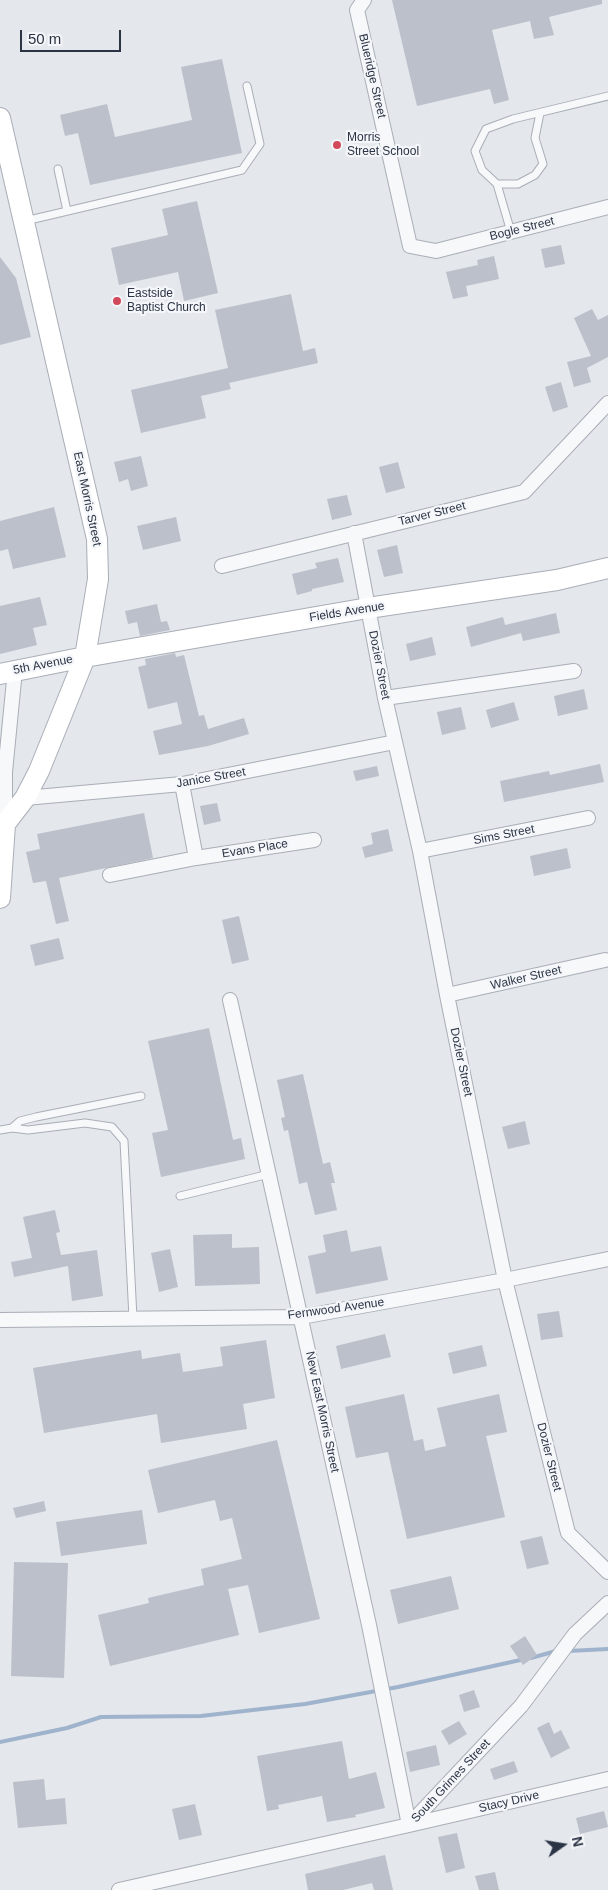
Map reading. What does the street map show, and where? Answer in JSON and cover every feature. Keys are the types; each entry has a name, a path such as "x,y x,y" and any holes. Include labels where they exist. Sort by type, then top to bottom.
{"main road":[{"name":"East Morris Street","path":"0,118 97,539 98,580 85,656 39,771 25,798 5,824"},
{"name":"Fields Avenue","path":"85,656 368,608 557,580 608,568"},
{"name":"5th Avenue","path":"7,672 85,656"},
{"path":"0,898 5,824"}],"street":[{"name":"Blueridge Street","path":"364,0 356,10 410,246 436,251"},
{"name":"Bogle Street","path":"436,251 608,207"},
{"name":"Tarver Street","path":"222,566 524,492 608,403"},
{"name":"Dozier Street","path":"354,533 385,698 420,851 447,996 505,1280 568,1533 608,1572"},
{"path":"385,698 574,671"},
{"path":"5,824 2,772 7,672"},
{"name":"Janice Street","path":"25,798 182,784 395,742"},
{"path":"182,784 196,858"},
{"name":"Sims Street","path":"420,851 588,818"},
{"name":"Evans Place","path":"110,875 196,858 314,840"},
{"name":"Walker Street","path":"447,996 605,960"},
{"name":"New East Morris Street","path":"230,1000 369,1625 409,1825"},
{"name":"Fernwood Avenue","path":"0,1320 301,1317 505,1280 608,1259"},
{"name":"South Grimes Street","path":"119,1890 409,1825 521,1706 575,1634 608,1604"},
{"name":"Stacy Drive","path":"409,1825 608,1779"}],"lane":[{"path":"24,222 242,170 260,144 248,86"},
{"path":"511,232 497,184 482,170 475,151 486,129 513,119 608,96"},
{"path":"497,184 518,184 534,175 543,164 535,138 540,113"},
{"path":"58,169 67,211"},
{"path":"12,1128 20,1121 36,1117 141,1096"},
{"path":"0,1130 12,1128 28,1130 85,1123 112,1127 124,1141 134,1318"},
{"path":"180,1196 269,1174"}],"building":[{"path":"392,0 602,0 602,4 549,17 554,35 534,39 530,21 492,30 509,100 494,104 490,89 417,106"},
{"path":"222,59 242,153 90,185 78,133 65,136 60,115 107,104 115,137 192,120 181,67"},
{"path":"197,201 218,293 184,301 178,272 119,285 111,248 168,235 162,209"},
{"path":"561,245 565,264 545,268 541,249"},
{"path":"494,256 499,279 466,286 468,296 453,299 446,272 478,265 477,260"},
{"path":"0,257 16,278 31,337 0,345"},
{"path":"291,294 303,351 315,348 318,363 229,383 231,389 201,396 206,418 141,433 131,390 228,368 215,310"},
{"path":"592,309 598,320 608,315 608,357 587,368 591,382 574,387 567,362 591,356 574,318"},
{"path":"561,382 568,407 553,412 545,387"},
{"path":"141,456 148,486 131,491 128,479 119,482 114,462"},
{"path":"398,462 405,488 386,493 379,467"},
{"path":"347,495 352,515 332,520 327,499"},
{"path":"54,507 66,557 13,569 8,549 0,551 0,521"},
{"path":"176,517 181,541 143,550 137,526"},
{"path":"397,545 403,573 384,577 377,550"},
{"path":"338,558 344,582 312,589 312,591 297,595 292,574 317,568 315,563"},
{"path":"40,597 47,625 33,628 37,645 0,654 0,606"},
{"path":"157,604 161,622 167,621 170,630 140,636 137,622 128,624 125,611"},
{"path":"556,613 560,633 523,641 521,633 471,647 466,627 503,617 505,625"},
{"path":"432,637 436,655 410,661 406,644"},
{"path":"175,653 176,657 184,655 199,716 204,715 208,729 244,718 249,734 208,746 159,755 153,731 182,724 177,702 148,709 138,667 146,665 145,659"},
{"path":"584,689 588,709 558,716 554,696"},
{"path":"514,702 519,720 491,728 486,710"},
{"path":"461,707 466,729 442,735 437,712"},
{"path":"600,764 604,782 504,802 500,781 549,771 550,775"},
{"path":"377,766 379,776 356,781 353,771"},
{"path":"217,803 221,821 204,825 200,806"},
{"path":"144,813 153,858 59,878 69,921 56,924 46,881 33,883 26,852 40,849 37,834"},
{"path":"388,829 393,851 365,858 362,847 373,844 371,833"},
{"path":"567,848 571,868 534,876 530,856"},
{"path":"239,916 249,960 232,964 222,920"},
{"path":"59,938 64,959 35,966 30,945"},
{"path":"209,1028 233,1140 241,1138 245,1159 161,1177 152,1133 168,1130 148,1041"},
{"path":"303,1074 323,1164 330,1162 335,1183 331,1183 337,1210 315,1215 307,1182 299,1184 288,1130 284,1131 281,1118 285,1117 277,1080"},
{"path":"525,1121 530,1144 508,1149 502,1127"},
{"path":"55,1210 60,1232 56,1233 61,1255 97,1250 103,1296 72,1301 68,1266 14,1277 11,1262 32,1258 23,1217"},
{"path":"347,1230 351,1252 381,1246 388,1280 316,1294 308,1256 326,1252 323,1235"},
{"path":"232,1234 232,1248 259,1247 260,1284 195,1286 193,1235"},
{"path":"170,1249 178,1287 159,1292 151,1253"},
{"path":"559,1311 563,1337 541,1340 537,1314"},
{"path":"385,1334 391,1357 341,1369 336,1346"},
{"path":"266,1340 275,1398 243,1404 247,1429 161,1443 157,1414 44,1433 33,1368 141,1350 142,1359 180,1353 183,1372 223,1366 220,1347"},
{"path":"482,1345 487,1366 453,1374 448,1353"},
{"path":"404,1394 414,1441 423,1439 425,1451 446,1446 437,1408 499,1394 507,1432 486,1436 505,1517 407,1539 388,1452 356,1458 345,1407"},
{"path":"277,1440 320,1619 259,1633 248,1585 228,1589 239,1635 110,1666 98,1615 149,1603 148,1598 204,1585 201,1569 242,1559 232,1518 220,1521 215,1500 158,1513 148,1470"},
{"path":"44,1501 46,1511 16,1518 13,1508"},
{"path":"142,1510 147,1544 61,1556 56,1522"},
{"path":"542,1536 549,1564 527,1569 520,1541"},
{"path":"14,1562 68,1563 64,1678 11,1676"},
{"path":"451,1576 459,1609 398,1624 390,1590"},
{"path":"525,1636 537,1655 523,1665 510,1646"},
{"path":"474,1690 480,1707 464,1712 459,1695"},
{"path":"459,1721 467,1734 449,1745 441,1731"},
{"path":"549,1722 554,1734 561,1730 570,1748 551,1758 537,1728"},
{"path":"342,1741 349,1779 376,1772 385,1808 355,1815 356,1817 327,1822 322,1796 278,1805 279,1809 267,1811 257,1756"},
{"path":"436,1745 440,1765 410,1772 406,1752"},
{"path":"514,1761 518,1772 494,1780 490,1769"},
{"path":"44,1779 46,1800 65,1798 67,1824 18,1828 13,1782"},
{"path":"195,1804 202,1835 179,1840 172,1809"},
{"path":"604,1811 608,1827 580,1834 576,1818"},
{"path":"457,1833 465,1868 446,1873 438,1837"},
{"path":"385,1855 393,1890 374,1890 372,1883 343,1890 308,1890 305,1874"},
{"path":"495,1872 499,1890 479,1890 475,1876"}],"waterway":[{"path":"568,1651 608,1649"},
{"path":"531,1658 556,1651"},
{"path":"0,1742 67,1728 101,1717 201,1716 305,1704 398,1687 525,1659"}],"place":[{"name":"Morris Street School","path":"337,145"},
{"name":"Eastside Baptist Church","path":"117,301"}]}
